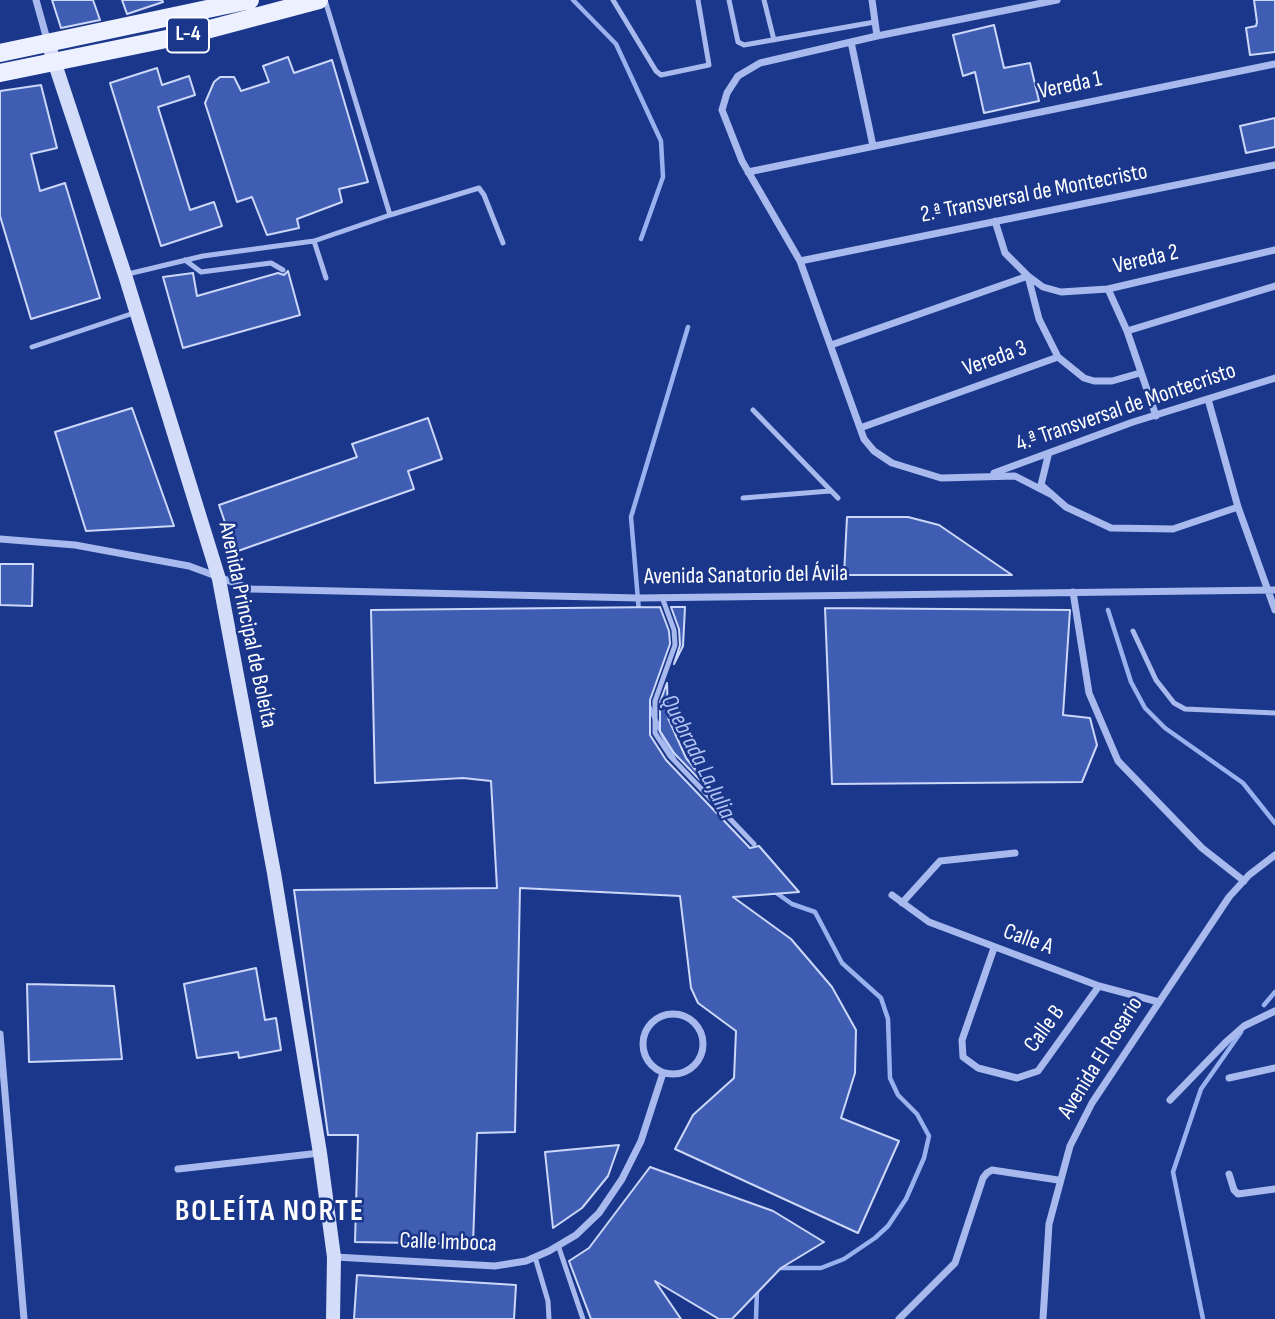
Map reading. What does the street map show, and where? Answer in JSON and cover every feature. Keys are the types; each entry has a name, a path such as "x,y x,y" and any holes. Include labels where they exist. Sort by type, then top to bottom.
{"main road":[{"name":"L-4","path":"0,53 250,0"},
{"name":"L-4","path":"0,73 55,64 191,34 319,0"}],"street":[{"name":"Avenida Principal de Boleíta","path":"36,0 48,44 137,312 219,579 274,873 320,1153 334,1256"},
{"path":"872,0 877,36"},
{"path":"1050,494 1015,476 989,474 941,478 892,463 874,451 860,428 800,261 748,172 723,118 723,101 738,76 760,63 877,36 1058,0"},
{"path":"851,42 873,146"},
{"name":"Vereda 1","path":"748,172 1275,64"},
{"name":"2.ª Transversal de Montecristo","path":"800,261 1275,165"},
{"name":"Vereda 2","path":"996,221 1006,253 1043,287 1060,292 1108,289 1275,250"},
{"path":"831,345 1028,276"},
{"name":"Vereda 2","path":"1028,276 1039,319 1058,357"},
{"path":"1127,331 1275,286"},
{"path":"1108,289 1127,331 1156,416"},
{"name":"Vereda 3","path":"860,428 1058,357 1084,378 1094,381 1112,381 1140,373"},
{"name":"4.ª Transversal de Montecristo","path":"989,474 1275,378"},
{"path":"1208,399 1238,507 1273,590 1275,610"},
{"path":"1048,456 1041,485 1066,506 1111,528 1173,528 1238,507"},
{"name":"Avenida Sanatorio del Ávila","path":"0,540 75,545 189,566 251,589 662,597 1273,590"},
{"path":"1073,592 1089,693 1118,761 1202,848 1244,881"},
{"path":"902,903 940,861 1015,853"},
{"name":"Avenida El Rosario","path":"1043,1319 1049,1224 1058,1180 1070,1146 1092,1103 1223,905 1244,881 1275,855"},
{"name":"Calle A","path":"892,895 929,922 1099,986 1159,1002"},
{"name":"Calle B","path":"994,948 962,1040 964,1057 978,1068 1017,1078 1038,1071 1099,986"},
{"path":"1170,1100 1244,1026 1275,1011"},
{"path":"669,1014 686,1017 695,1023 703,1037 701,1058 684,1073 663,1073 646,1057 644,1036 656,1019 669,1014"},
{"path":"0,1034 24,1319"},
{"path":"1229,1078 1275,1068"},
{"name":"Calle Imboca","path":"334,1256 495,1266 535,1256 576,1235 599,1213 622,1178 641,1141 663,1073"},
{"path":"178,1169 320,1153"},
{"path":"900,1319 955,1263 987,1172 992,1170 1058,1180"},
{"path":"1229,1174 1238,1194 1275,1189"},
{"path":"333,1319 334,1256"}],"lane":[{"path":"326,0 390,215"},
{"path":"613,0 661,75 709,65 698,0"},
{"path":"729,0 738,42 744,45 875,22"},
{"path":"764,0 774,40"},
{"path":"125,275 185,260 314,241 479,188 502,243"},
{"path":"314,241 326,278"},
{"path":"185,260 204,273 271,262 283,270"},
{"path":"33,347 137,312"},
{"path":"753,410 838,498"},
{"path":"743,498 831,491"},
{"path":"662,597 674,630 675,645 655,701 653,720 660,744 754,844"},
{"path":"1133,631 1143,657 1164,693 1185,709 1275,713"},
{"path":"558,1245 583,1319"},
{"path":"535,1256 548,1301 549,1319"}],"building":[{"path":"52,0 93,0 100,20 61,28"},
{"path":"122,0 162,0 163,2 127,14"},
{"path":"1254,0 1275,0 1275,52 1250,55 1246,28 1256,26"},
{"path":"994,25 1004,68 1030,63 1039,101 984,113 975,72 963,76 953,35"},
{"path":"288,57 294,73 332,60 368,182 339,189 342,202 297,219 299,228 267,235 252,197 237,202 205,103 214,82 220,77 234,77 241,91 269,82 263,66"},
{"path":"157,68 162,85 189,76 195,95 158,107 190,210 214,202 222,226 161,246 110,83"},
{"path":"41,85 57,148 31,154 40,191 65,183 100,298 31,319 0,216 0,91"},
{"path":"1275,118 1275,147 1246,153 1240,126"},
{"path":"288,271 300,315 183,348 163,277 193,273 197,296 278,273 284,275"},
{"path":"132,408 174,526 86,531 55,432"},
{"path":"428,418 442,459 408,471 414,489 235,552 219,505 357,457 352,444"},
{"path":"847,517 908,517 939,525 1012,575 844,575"},
{"path":"0,564 33,564 32,606 0,605"},
{"path":"660,607 669,631 670,644 650,700 650,735 666,760 750,848 759,846 799,892 733,897 791,939 832,987 856,1030 855,1073 841,1118 899,1141 858,1233 675,1149 693,1115 734,1078 736,1031 698,1003 691,988 680,896 520,888 515,1132 477,1133 473,1244 355,1242 358,1135 328,1135 294,890 497,888 491,781 463,778 375,783 371,610"},
{"path":"671,607 685,607 683,646 674,664 680,645 679,629"},
{"path":"825,608 1070,610 1063,715 1090,718 1097,745 1082,782 832,784"},
{"path":"667,683 668,718 686,758 723,804 674,753 660,731 660,702"},
{"path":"256,968 265,1020 276,1018 281,1050 239,1058 238,1052 197,1058 184,984"},
{"path":"27,984 114,986 122,1059 29,1062"},
{"path":"619,1145 608,1176 582,1208 553,1228 545,1152"},
{"path":"650,1167 773,1211 824,1242 781,1268 732,1319 719,1319 655,1281 681,1319 591,1319 569,1261 589,1248"},
{"path":"357,1275 516,1285 514,1319 354,1319"}],"waterway":[{"path":"573,0 616,44 661,141 663,177 641,239"},
{"name":"Quebrada La Julia","path":"639,612 631,517 688,327"},
{"path":"1108,610 1131,682 1145,708 1165,728 1243,783 1275,823"},
{"name":"Quebrada La Julia","path":"648,704 674,759"},
{"name":"Quebrada La Julia","path":"775,892 792,904 815,912 842,963 881,998 888,1019 890,1078 898,1095 917,1114 929,1136 924,1158 906,1199 888,1226 875,1238 844,1259 821,1268 779,1268"},
{"path":"1264,1005 1275,992"},
{"path":"1203,1319 1173,1172 1201,1089 1241,1032"},
{"name":"Quebrada La Julia","path":"756,1319 757,1290"}],"district":[{"name":"BOLEÍTA NORTE","path":"270,1212"}]}
